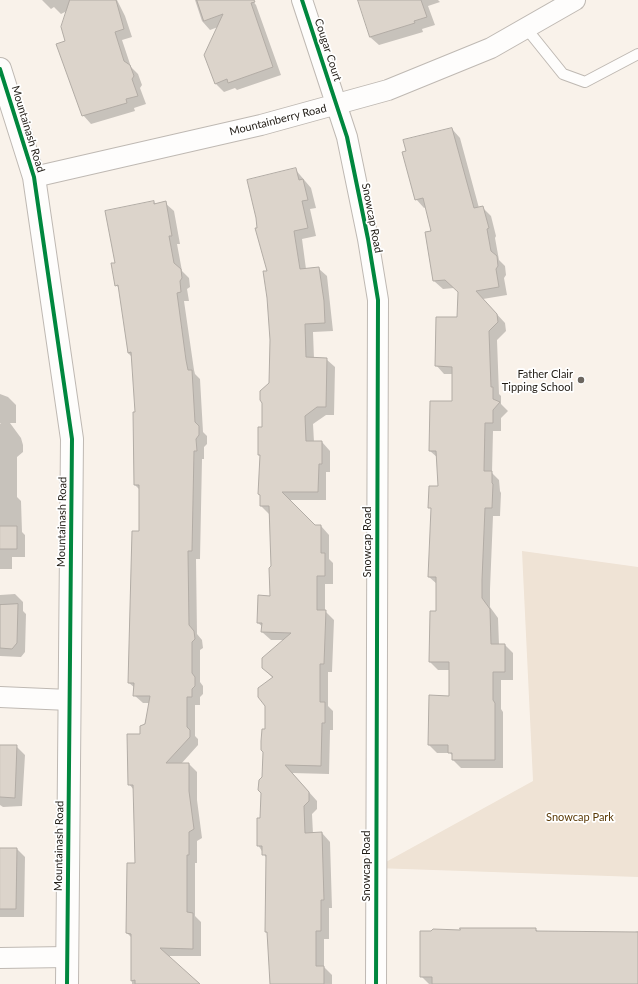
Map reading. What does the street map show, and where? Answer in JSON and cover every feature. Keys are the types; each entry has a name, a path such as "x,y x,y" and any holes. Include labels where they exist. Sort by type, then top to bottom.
{"street":[{"name":"Cougar Court","path":"302,0 336,105"},
{"name":"Mountainberry Road","path":"34,177 261,125 388,90 491,48 575,0"},
{"name":"Mountainash Road","path":"0,69 34,177 72,439 66,984"},
{"name":"Snowcap Road","path":"336,105 347,137 368,239 378,300 376,984"},
{"path":"0,697 69,700"},
{"path":"0,958 66,957"}],"lane":[{"path":"526,28 563,74 585,82 638,54"}],"green space":[{"name":"Snowcap Park","path":"522,551 638,567 638,877 375,868 533,781"}],"building":[{"path":"70,0 116,0 124,29 115,32 124,61 130,65 134,76 132,79 138,96 126,99 127,103 82,116 56,44 65,41 61,27"},
{"path":"197,0 254,0 255,2 251,3 273,67 228,83 227,79 215,84 204,55 223,14 204,21"},
{"path":"358,0 421,0 427,17 414,21 415,23 370,37"},
{"path":"452,128 474,208 483,206 489,228 487,229 491,251 497,256 498,266 496,269 499,287 476,291 497,314 498,322 489,331 491,387 493,387 493,399 500,402 493,410 493,423 485,423 484,471 492,471 493,484 492,508 485,508 482,580 482,598 490,609 491,644 505,644 505,672 493,672 493,700 495,703 495,760 452,760 452,753 448,753 448,745 428,745 429,695 449,696 449,662 429,662 430,611 436,611 436,577 428,577 431,508 428,508 429,486 438,486 436,451 429,451 430,401 452,401 452,367 435,366 436,317 457,317 458,292 445,280 433,281 425,232 431,231 423,198 415,200 402,152 406,151 403,140"},
{"path":"296,168 299,180 303,179 308,200 302,201 308,228 294,231 300,269 319,267 324,301 325,323 305,324 306,357 327,358 326,407 317,407 305,416 306,441 322,441 322,464 319,464 318,492 282,492 315,525 321,525 321,553 325,553 325,576 317,576 317,610 326,610 324,664 320,664 320,702 325,702 325,723 322,723 321,766 285,765 309,792 309,801 304,806 305,833 322,832 324,900 321,900 321,931 316,931 316,966 324,966 324,984 270,984 267,932 265,932 266,855 262,855 262,846 257,846 257,818 260,818 261,793 258,790 259,780 262,777 263,752 261,750 261,741 262,729 265,729 265,706 258,697 258,688 273,677 262,668 262,658 291,633 261,632 262,623 257,623 258,595 270,596 269,568 271,566 269,506 260,506 260,495 258,494 260,455 258,455 258,427 262,427 262,403 260,400 260,391 269,383 270,340 267,298 263,271 267,271 255,228 257,228 256,218 247,180"},
{"path":"154,201 154,204 166,201 172,236 169,236 174,263 181,269 181,292 177,293 186,360 188,370 192,370 195,422 199,426 199,435 196,439 197,451 194,451 192,551 188,551 189,625 194,631 195,639 192,642 192,673 195,677 195,686 192,689 192,697 187,697 187,727 190,730 190,737 166,763 189,763 189,791 194,829 189,832 189,855 187,855 187,912 193,913 193,949 160,948 200,984 135,984 135,980 131,981 131,934 126,933 127,863 135,863 133,785 128,785 127,734 140,734 140,726 145,724 150,696 133,696 134,683 128,683 132,531 139,531 139,485 134,485 133,412 135,412 131,352 128,353 118,285 115,286 111,263 115,263 105,211"},
{"path":"0,526 17,526 17,549 0,549"},
{"path":"18,604 17,643 12,649 0,648 0,605"},
{"path":"0,745 17,745 15,798 0,797"},
{"path":"0,848 17,848 16,909 0,909"},
{"path":"460,928 536,928 536,931 638,932 638,984 432,984 432,977 420,977 420,931 431,931 433,929 460,930"}],"cycle path":[{"path":"302,0 347,137 368,239 378,300 376,984"},
{"path":"0,69 34,177 72,439 67,984"}],"place":[{"name":"Father Clair Tipping School","path":"581,380"}]}
